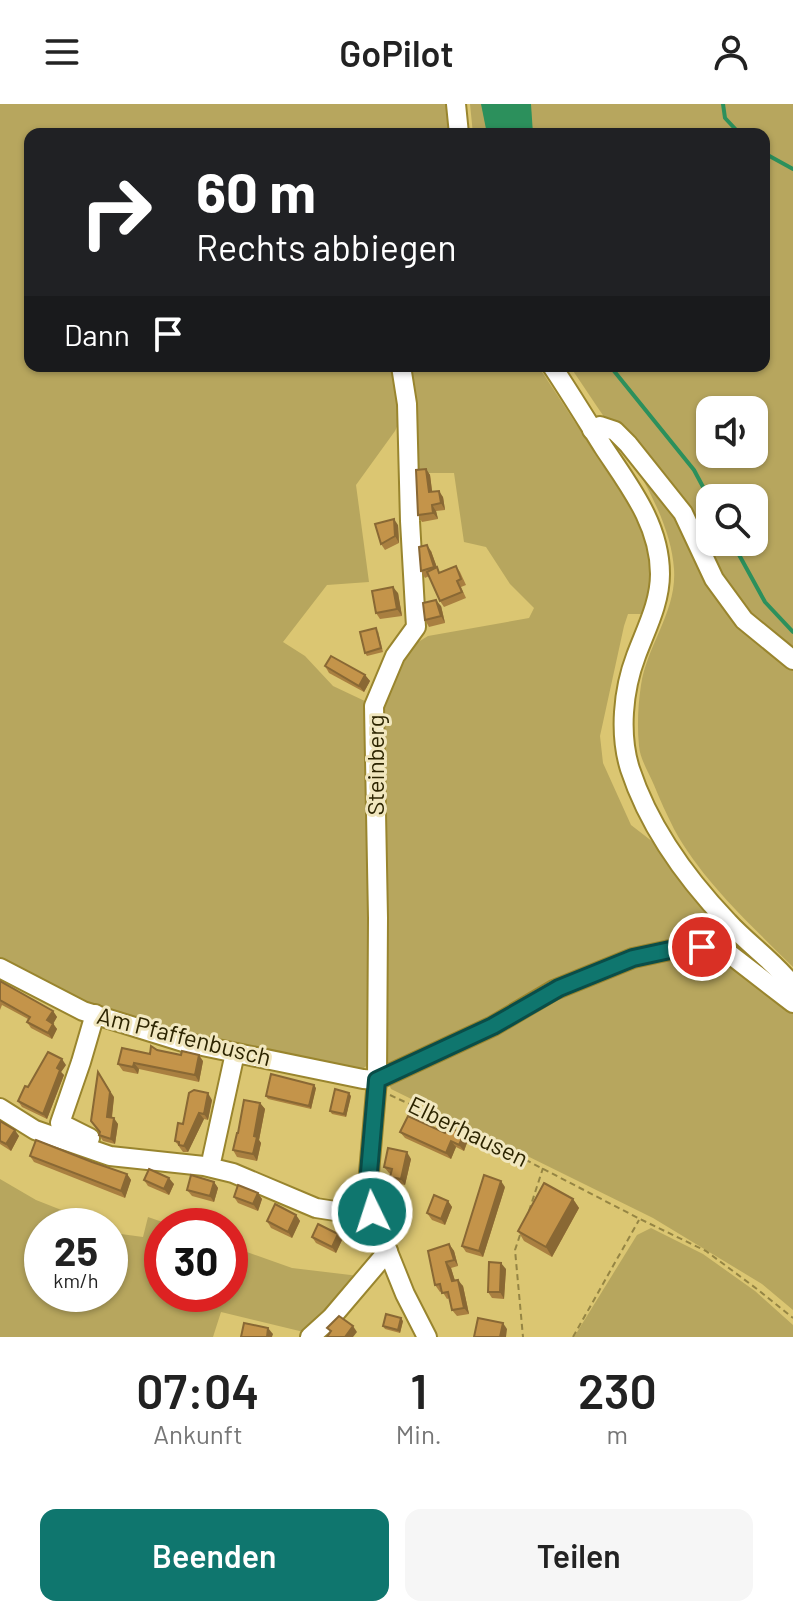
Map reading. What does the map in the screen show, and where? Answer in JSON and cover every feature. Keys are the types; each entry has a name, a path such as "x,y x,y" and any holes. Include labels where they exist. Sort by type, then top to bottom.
{"street":[{"path":"456,104 458,128"},
{"name":"Steinberg","path":"377,1080 374,706 395,656 416,627 407,404 402,372"},
{"path":"556,372 640,501 655,539 659,562 658,595 632,666 625,709 624,731 629,765 635,781 662,838 689,876 728,923 793,986"},
{"path":"592,430 600,426 615,431 641,458 683,513 714,579 728,599 744,620 793,660"},
{"path":"377,1080 493,1026 554,990 633,958 670,950 702,947 727,952 793,1003"},
{"name":"Am Pfaffenbusch","path":"0,968 83,1011 183,1042 377,1080"},
{"path":"90,1138 60,1123 95,1014"},
{"path":"212,1158 235,1053"},
{"name":"Elberhausen","path":"377,1080 368,1184 372,1212 408,1303 427,1337"},
{"path":"4,1111 35,1130 110,1156 204,1166 233,1173 316,1208 348,1213 372,1212"},
{"path":"310,1337 331,1318 388,1251"}],"path":[{"name":"Elberhausen","path":"377,1080 387,1093 706,1251 793,1318"},
{"path":"525,1221 543,1168"},
{"path":"573,1337 640,1219"},
{"path":"520,1235 515,1250 523,1337"}],"shaded area":[{"path":"0,104 447,104 449,128 24,128 24,372 542,372 637,521 650,565 643,614 628,614 624,626 600,736 603,763 631,825 653,842 699,904 779,983 683,941 496,1018 490,1016 386,1066 374,728 395,656 428,636 529,618 534,608 510,584 486,547 464,542 454,473 410,473 407,406 395,431 356,485 369,582 327,585 283,642 305,656 333,686 369,703 369,1064 361,1070 139,1022 74,1000 0,957"},
{"path":"470,104 793,104 793,967 699,867 674,829 643,761 638,731 640,693 644,670 671,599 674,569 661,517 634,464 574,372 770,372 770,128 472,128"},
{"path":"481,104 531,104 533,128 486,128"},
{"path":"681,951 725,957 793,1008 793,1310 762,1284 653,1218 391,1089 388,1082 634,962"},
{"path":"0,1179 56,1208 24,1208 24,1312 128,1312 128,1235 143,1237 144,1233 144,1312 221,1312 213,1337 0,1337"},
{"path":"651,1228 703,1254 755,1291 793,1325 793,1337 574,1337 637,1235"},
{"path":"248,1252 292,1268 359,1276 312,1334 221,1312 248,1312"}],"building":[{"path":"426,469 429,492 439,491 441,503 432,505 433,513 418,515 416,470"},
{"path":"394,519 395,536 381,544 375,524"},
{"path":"427,545 434,567 421,571 419,547"},
{"path":"456,566 462,592 440,601 427,572 437,567 439,573"},
{"path":"393,587 397,609 376,613 372,591"},
{"path":"436,600 441,616 425,620 423,603"},
{"path":"376,628 381,648 365,653 360,632"},
{"path":"331,656 365,675 359,686 325,666"},
{"path":"0,981 53,1011 47,1020 53,1024 48,1033 27,1022 30,1017 0,1000"},
{"path":"151,1046 181,1055 182,1051 199,1055 195,1075 134,1063 133,1067 118,1064 122,1048 150,1054"},
{"path":"48,1052 62,1059 43,1114 18,1101"},
{"path":"98,1072 110,1092 107,1117 114,1118 111,1139 99,1135 91,1121"},
{"path":"271,1074 314,1085 309,1106 266,1096"},
{"path":"335,1089 349,1093 344,1114 330,1111"},
{"path":"194,1090 208,1093 204,1114 199,1113 184,1146 179,1145 175,1141 178,1123 183,1124 189,1093"},
{"path":"244,1100 260,1103 253,1154 233,1150"},
{"path":"408,1116 445,1133 448,1127 464,1134 459,1145 451,1141 446,1153 400,1132"},
{"path":"0,1121 15,1130 6,1144 0,1141"},
{"path":"36,1140 127,1174 121,1191 30,1156"},
{"path":"388,1148 407,1152 401,1179 390,1177 392,1169 384,1167"},
{"path":"149,1169 169,1178 164,1189 144,1180"},
{"path":"191,1175 214,1182 210,1196 187,1190"},
{"path":"484,1175 501,1181 479,1251 462,1246"},
{"path":"544,1183 573,1199 546,1247 518,1231"},
{"path":"238,1185 258,1193 253,1204 234,1197"},
{"path":"434,1195 448,1201 441,1219 427,1213"},
{"path":"275,1204 296,1215 288,1232 267,1221"},
{"path":"318,1224 338,1234 332,1247 312,1237"},
{"path":"449,1244 454,1260 446,1262 452,1281 458,1280 464,1308 452,1310 448,1292 442,1293 440,1284 435,1285 428,1251"},
{"path":"489,1262 501,1263 500,1292 488,1292"},
{"path":"386,1314 401,1318 398,1330 383,1326"},
{"path":"339,1316 353,1326 345,1337 327,1337 331,1331 327,1328"},
{"path":"478,1318 503,1323 500,1337 474,1337"},
{"path":"244,1323 268,1328 267,1337 241,1337"}],"waterway":[{"path":"723,104 725,118 734,128"},
{"path":"770,156 793,169"},
{"path":"615,372 694,470 701,484"},
{"path":"740,556 765,602 793,632"}],"route":[{"path":"372,1212 368,1184 377,1080 493,1026 554,990 633,958 702,947"}]}
